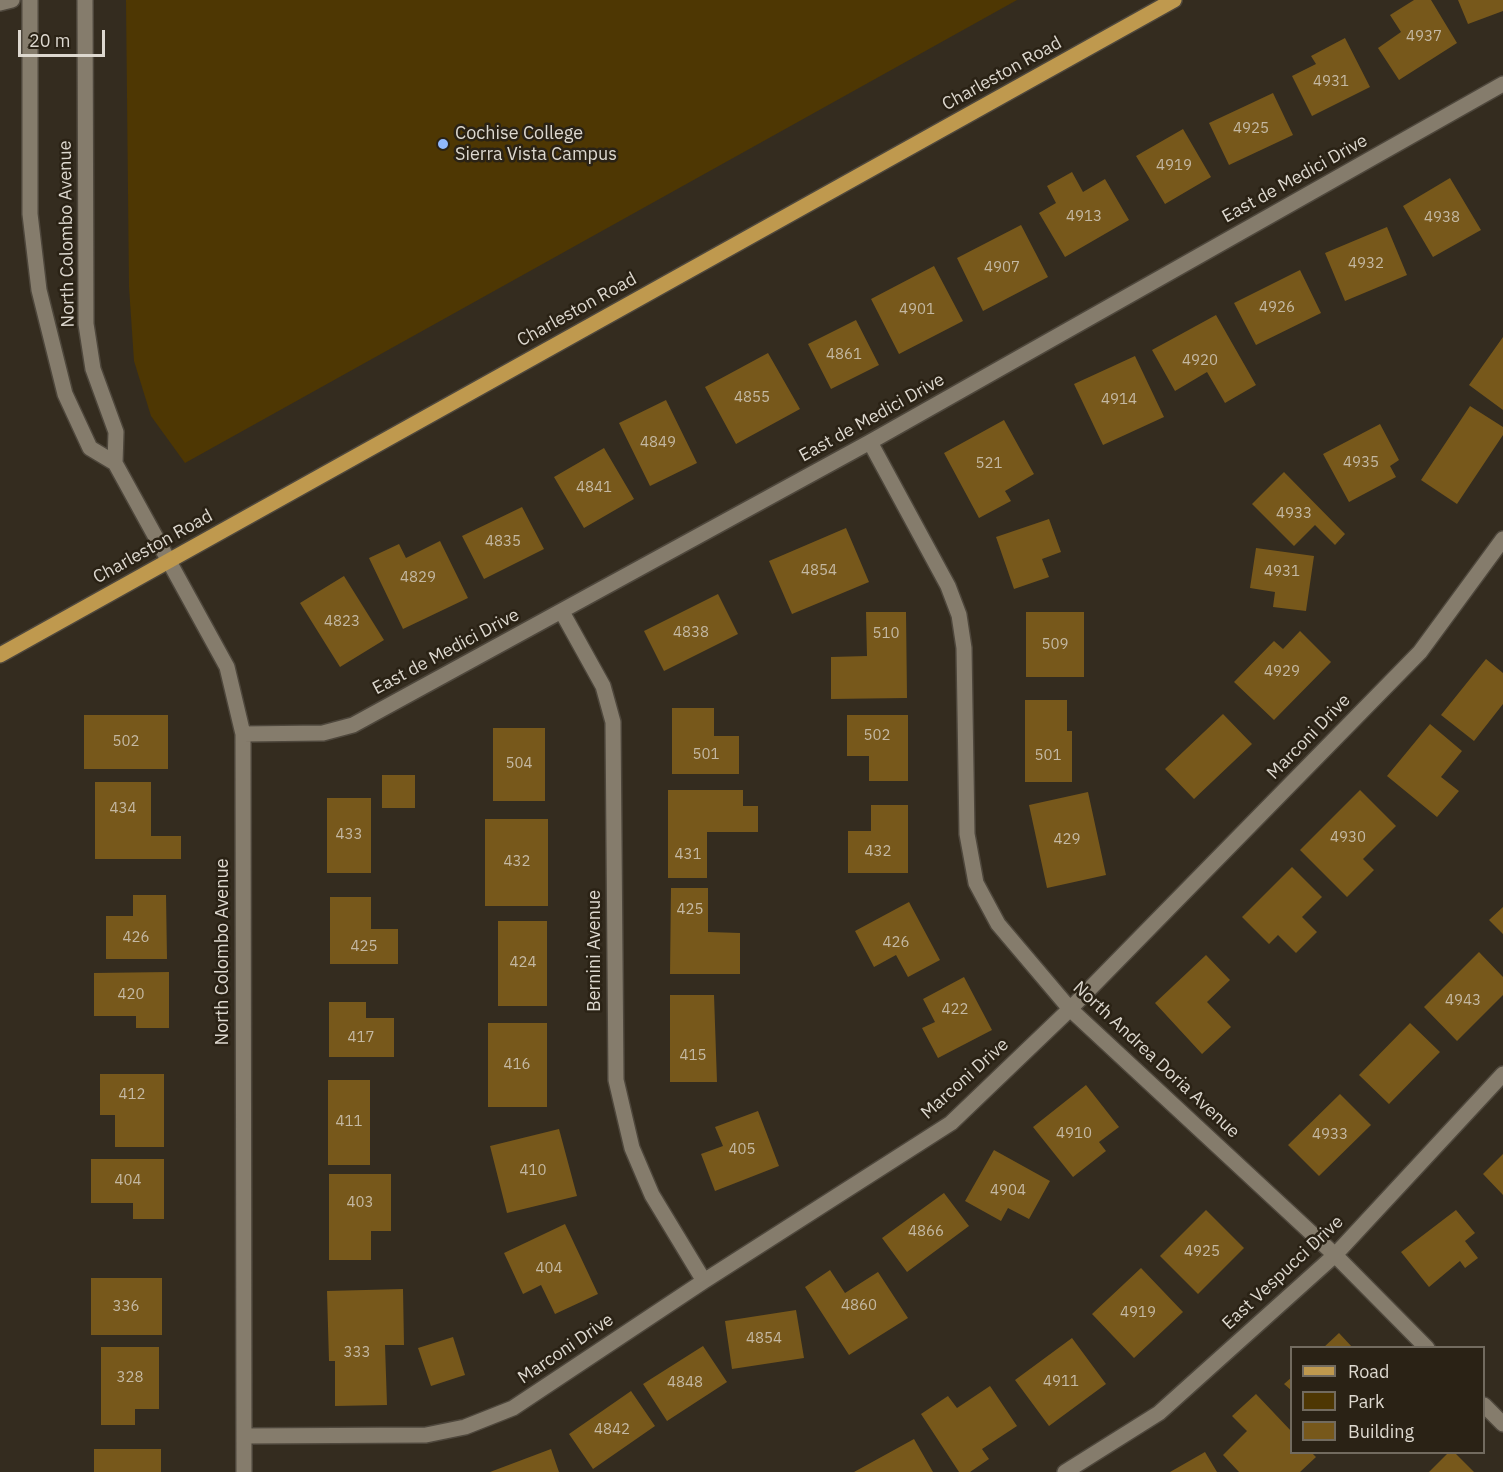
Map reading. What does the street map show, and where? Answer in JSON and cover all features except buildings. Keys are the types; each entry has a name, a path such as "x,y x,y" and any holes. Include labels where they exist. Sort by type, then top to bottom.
{"main road":[{"name":"Charleston Road","path":"0,655 1174,0"}],"street":[{"path":"0,3 12,0"},
{"name":"North Colombo Avenue","path":"30,0 30,214 39,291 65,394 90,448 115,463"},
{"name":"North Colombo Avenue","path":"85,0 86,324 93,369 116,432 115,463 227,667 243,734 244,1472"},
{"name":"East de Medici Drive","path":"243,734 323,733 353,725 870,442 1503,84"},
{"name":"North Andrea Doria Avenue","path":"870,442 948,586 959,615 964,648 967,834 976,883 998,924 1070,1009 1335,1255 1426,1346"},
{"name":"Marconi Drive","path":"243,1436 426,1435 465,1427 513,1408 704,1281 951,1123 1070,1009 1420,652 1503,539"},
{"name":"Bernini Avenue","path":"562,612 603,686 613,722 616,1080 632,1148 652,1195 704,1281"},
{"name":"East Vespucci Drive","path":"1065,1472 1159,1413 1335,1255 1503,1074"},
{"path":"1485,1406 1503,1424"}],"green space":[{"name":"Cochise College Sierra Vista Campus","path":"126,0 1017,0 185,463 151,416 134,361 129,287"}],"place":[{"name":"Cochise College Sierra Vista Campus","path":"443,144"}]}
